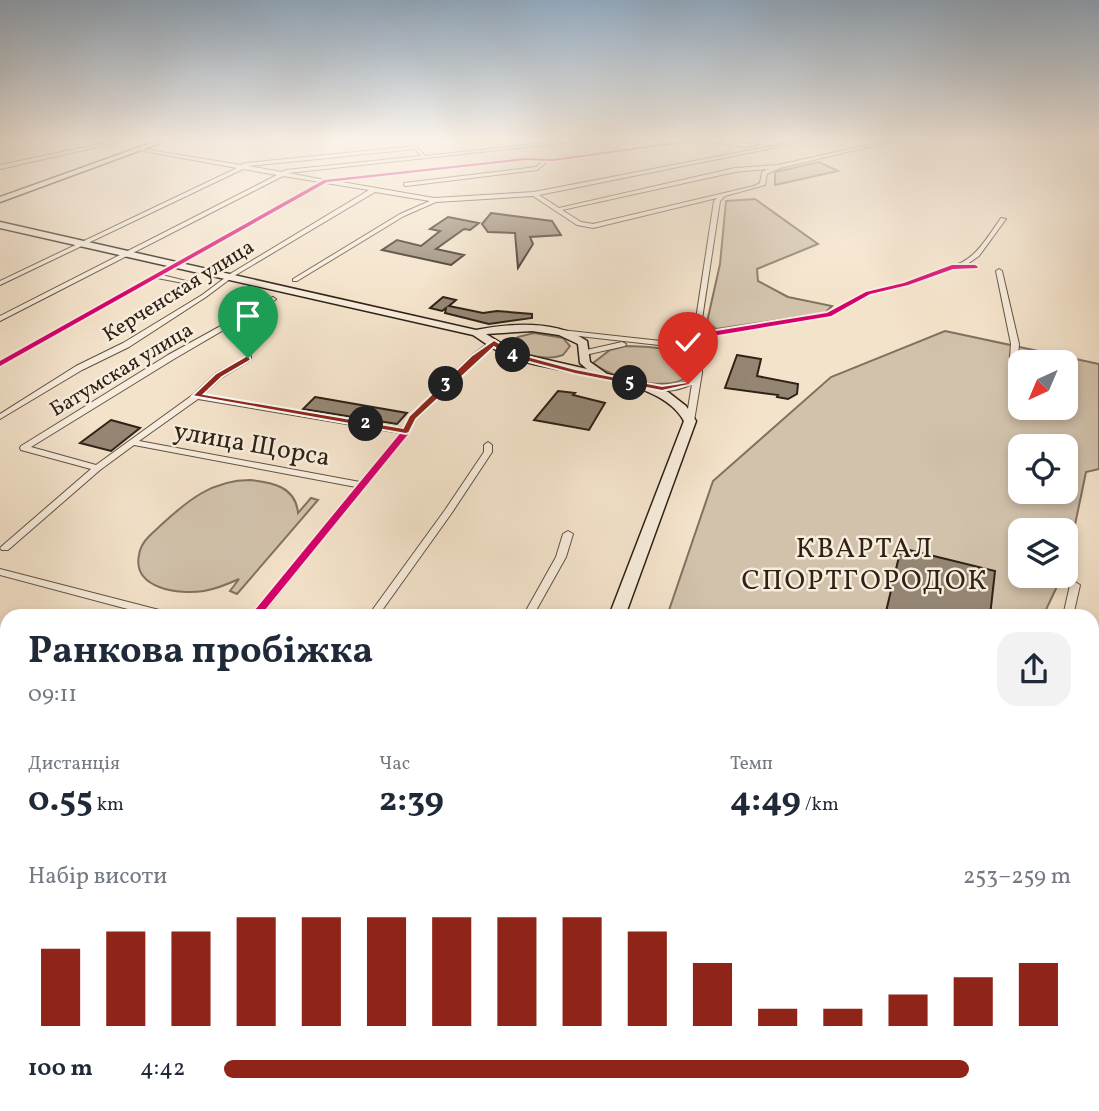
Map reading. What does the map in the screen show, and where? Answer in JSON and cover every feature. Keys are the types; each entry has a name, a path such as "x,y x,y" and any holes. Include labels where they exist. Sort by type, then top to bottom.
{"main road":[{"path":"0,200 18,192"},
{"path":"0,225 476,333 506,352 649,387"},
{"path":"476,333 496,329 532,329 561,332 579,339 586,346 584,359 593,370 649,387 672,398 688,416 619,609"},
{"path":"494,343 514,333 532,329"},
{"path":"539,362 566,362 585,353"}],"street":[{"path":"0,283 189,192"},
{"path":"0,319 245,192"},
{"path":"0,364 306,192"},
{"name":"Керченская улица","path":"0,417 79,368 126,345 204,296 229,276 371,192"},
{"path":"385,192 434,200 545,192"},
{"path":"558,210 638,192"},
{"path":"534,194 579,224 593,226 732,192"},
{"path":"688,416 698,373 698,336 717,201 723,194"},
{"path":"703,199 717,201"},
{"path":"295,280 402,215 434,200"},
{"path":"561,332 670,344 687,342 698,336 829,315 868,293 893,289 959,266 977,255 1003,219"},
{"path":"959,266 975,267"},
{"path":"999,271 1016,344 1015,350"},
{"path":"156,276 192,284"},
{"name":"Батумская улица","path":"97,468 23,448 171,357 273,299"},
{"path":"585,353 636,342"},
{"path":"261,609 406,431 412,418 494,343"},
{"path":"670,344 690,354 698,373"},
{"path":"5,548 97,468 197,396 218,376 248,358"},
{"path":"649,387 679,387 698,373"},
{"path":"197,396 406,431"},
{"name":"улица Щорса","path":"134,443 362,485"},
{"path":"378,609 454,504 488,452 488,445"},
{"path":"532,609 561,557 568,534"},
{"path":"0,572 140,609"},
{"path":"1070,609 1074,588"}],"shaded area":[{"path":"755,199 818,244 757,269 758,281 788,297 832,306 825,313 716,329 707,322 720,264 726,201"},
{"path":"945,331 1034,350 1008,350 1008,420 1078,420 1078,360 1099,364 1099,469 1086,472 1076,518 1008,518 1008,588 1056,588 1046,609 669,609 713,481 831,377"},
{"path":"534,333 563,338 570,346 563,355 550,358 529,355 511,346 518,337"},
{"path":"625,346 656,348 675,353 685,367 686,378 665,383 639,381 613,374 593,363 610,350"},
{"path":"250,480 274,484 288,492 293,497 298,513 311,498 318,500 237,594 230,591 239,579 208,590 183,592 160,587 143,576 139,566 142,546 171,516 212,488"}],"building":[{"path":"491,213 552,221 561,235 530,237 533,244 518,268 515,233 488,232 482,224"},
{"path":"448,217 479,223 470,230 464,229 436,249 464,255 451,265 382,250 397,240 421,246 440,231 430,229"},
{"path":"443,297 456,300 449,306 483,313 497,311 532,314 532,318 489,324 445,313 446,308 442,311 430,308"},
{"path":"737,355 761,359 757,376 798,384 797,394 788,399 777,397 778,395 725,388"},
{"path":"558,391 575,393 573,395 605,403 589,430 534,420"},
{"path":"315,397 407,413 397,424 303,409"},
{"path":"111,420 140,428 111,451 80,443"},
{"path":"901,548 995,571 991,609 887,609"}],"cycle path":[{"path":"0,364 307,192"},
{"path":"670,344 687,342 698,336 829,315 868,293 906,284 952,267 975,267"},
{"path":"261,609 406,431 412,418 474,358 494,343"}],"district":[{"name":"КВАРТАЛ СПОРТГОРОДОК","path":"865,563"}],"route":[{"path":"248,358 218,376 197,396 406,431 412,418 474,358 494,343 513,355 649,387 672,389 688,384"}]}
